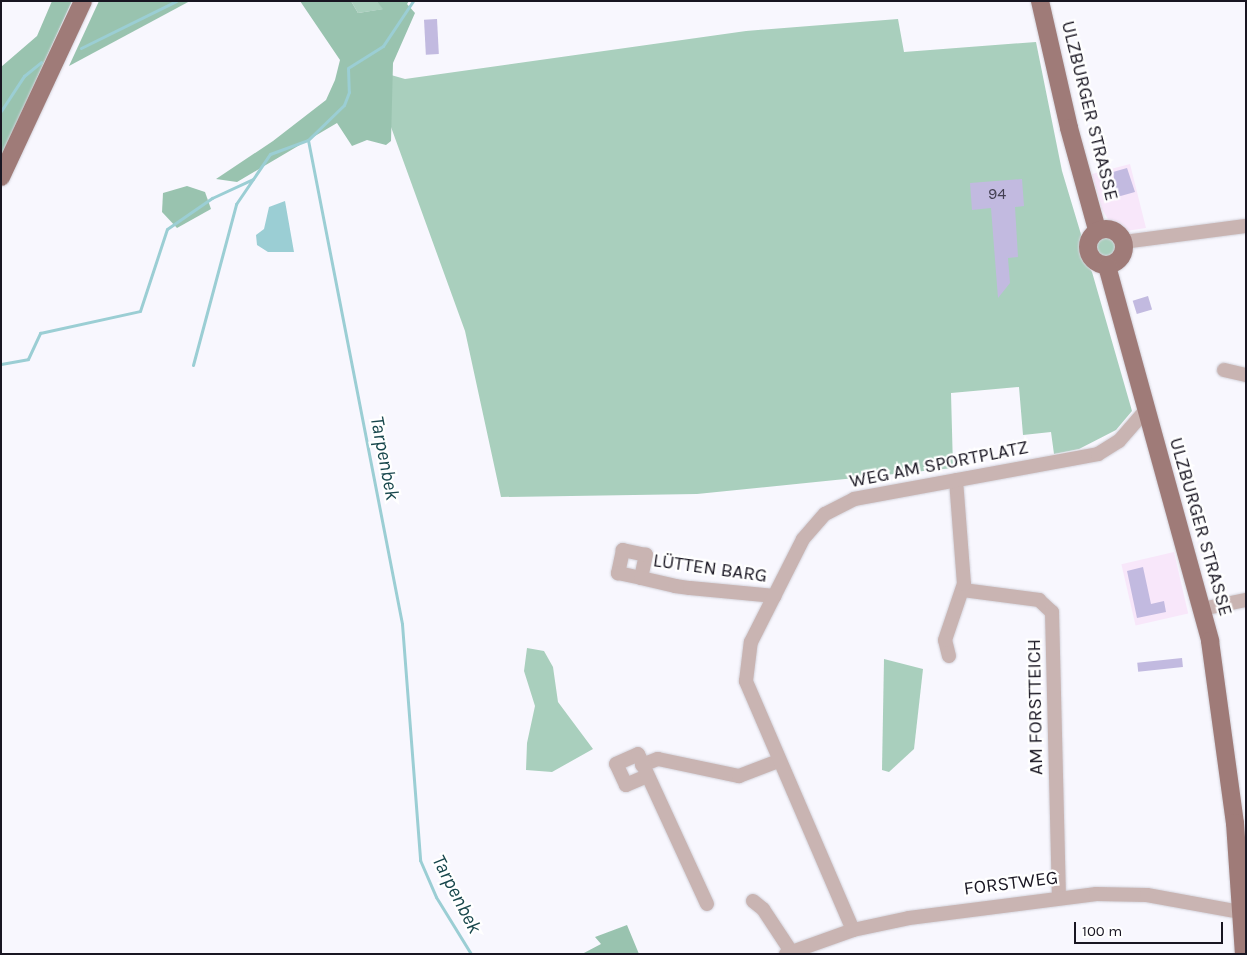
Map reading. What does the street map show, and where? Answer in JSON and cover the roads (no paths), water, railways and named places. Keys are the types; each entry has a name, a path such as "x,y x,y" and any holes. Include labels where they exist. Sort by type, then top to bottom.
{"main road":[{"path":"1,177 83,1"},
{"name":"ULZBURGER STRASSE","path":"1040,1 1068,128 1097,230"},
{"name":"ULZBURGER STRASSE","path":"1097,230 1114,230 1124,242"},
{"name":"ULZBURGER STRASSE","path":"1097,230 1088,243 1088,254 1095,262 1107,266 1145,412 1202,609 1216,679 1235,823 1243,913 1244,954"},
{"path":"1107,266 1122,256 1124,242"}],"street":[{"path":"1124,242 1246,226"},
{"path":"1224,370 1246,375"},
{"name":"WEG AM SPORTPLATZ","path":"853,930 750,698 745,672 750,646 806,535 829,511 859,498 1098,454 1119,441 1145,412"},
{"path":"949,656 946,640 963,590 956,480"},
{"name":"LÜTTEN BARG","path":"641,578 690,588 774,596"},
{"name":"AM FORSTTEICH","path":"963,590 1041,601 1052,612 1059,897"},
{"path":"1202,609 1246,600"},
{"path":"707,904 645,770 659,759 741,776 778,761"},
{"name":"FORSTWEG","path":"788,952 853,930 960,910 1059,897 1125,893 1243,913"},
{"path":"753,900 763,909 788,952"}],"water":[{"path":"285,201 294,252 268,252 257,245 256,235 264,229 269,207"}],"waterway":[{"path":"81,48 176,1"},
{"name":"Tarpenbek","path":"413,1 383,46 348,68 349,92 344,105 308,140 402,624 420,860 436,897 471,954"},
{"path":"1,111 24,76 41,62"},
{"path":"193,365 236,204 270,154 308,140"},
{"path":"1,364 28,359 40,333 140,311 167,229 212,198 253,179"}]}
